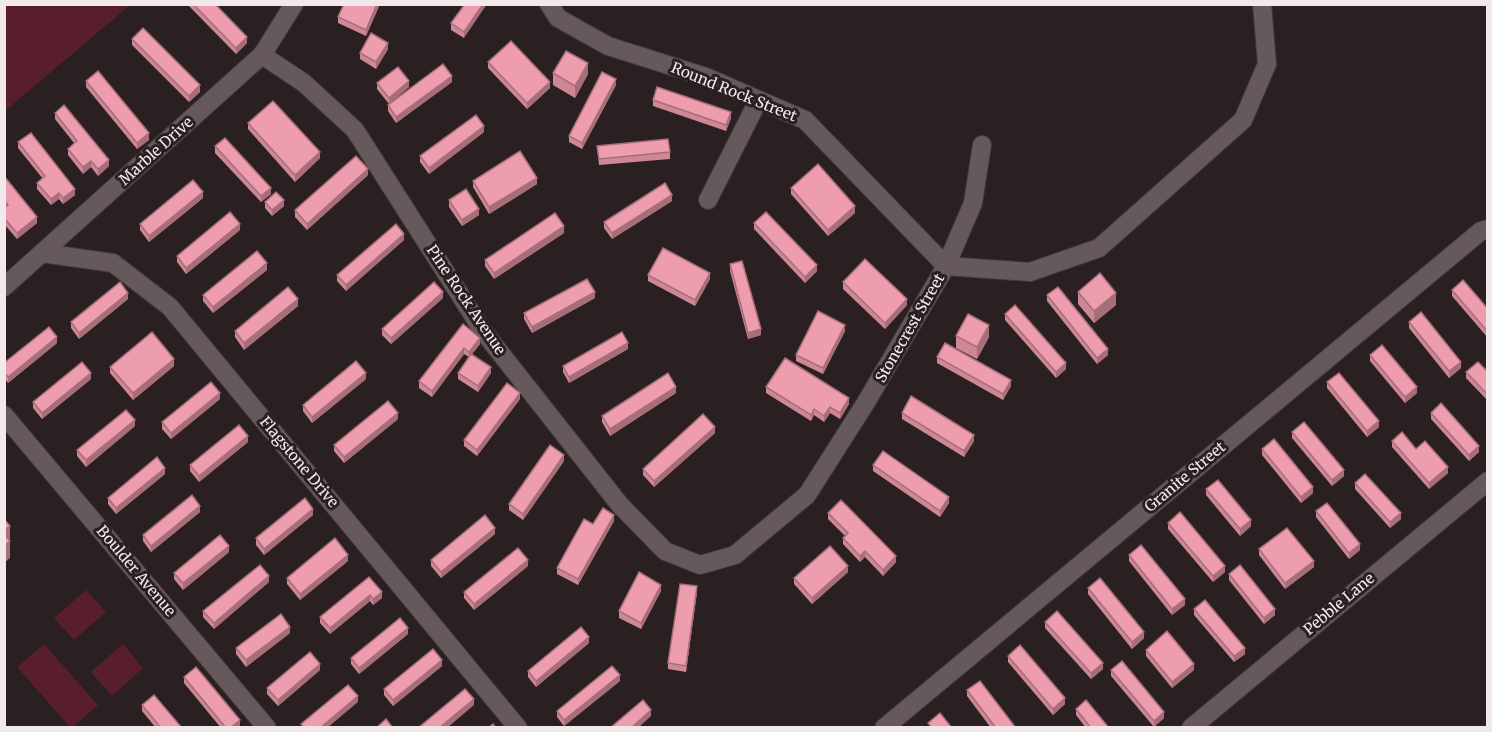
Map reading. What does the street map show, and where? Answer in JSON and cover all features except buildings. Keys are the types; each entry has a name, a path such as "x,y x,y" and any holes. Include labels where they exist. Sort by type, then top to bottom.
{"street":[{"name":"Marble Drive","path":"4,287 262,55 294,4"},
{"name":"Round Rock Street","path":"549,4 558,18 608,46 706,77 805,120 946,266"},
{"name":"Stonecrest Street","path":"700,565 735,555 807,495 865,404 946,266 1030,272 1099,248 1243,120 1267,64 1262,4"},
{"name":"Pine Rock Avenue","path":"262,55 304,83 355,130 483,331 620,505 665,551 700,565"},
{"path":"708,200 758,101"},
{"path":"946,266 973,203 982,145"},
{"name":"Granite Street","path":"884,728 1481,231 1488,229"},
{"name":"Flagstone Drive","path":"42,254 113,263 170,307 519,728"},
{"name":"Boulder Avenue","path":"4,415 267,728"},
{"name":"Pebble Lane","path":"1191,728 1488,481"}],"shaded area":[{"path":"5,4 130,4 130,5 5,111"},
{"path":"86,590 106,612 74,640 54,618"},
{"path":"44,644 98,705 73,727 70,727 17,667"},
{"path":"123,644 143,668 112,696 91,672"}]}
